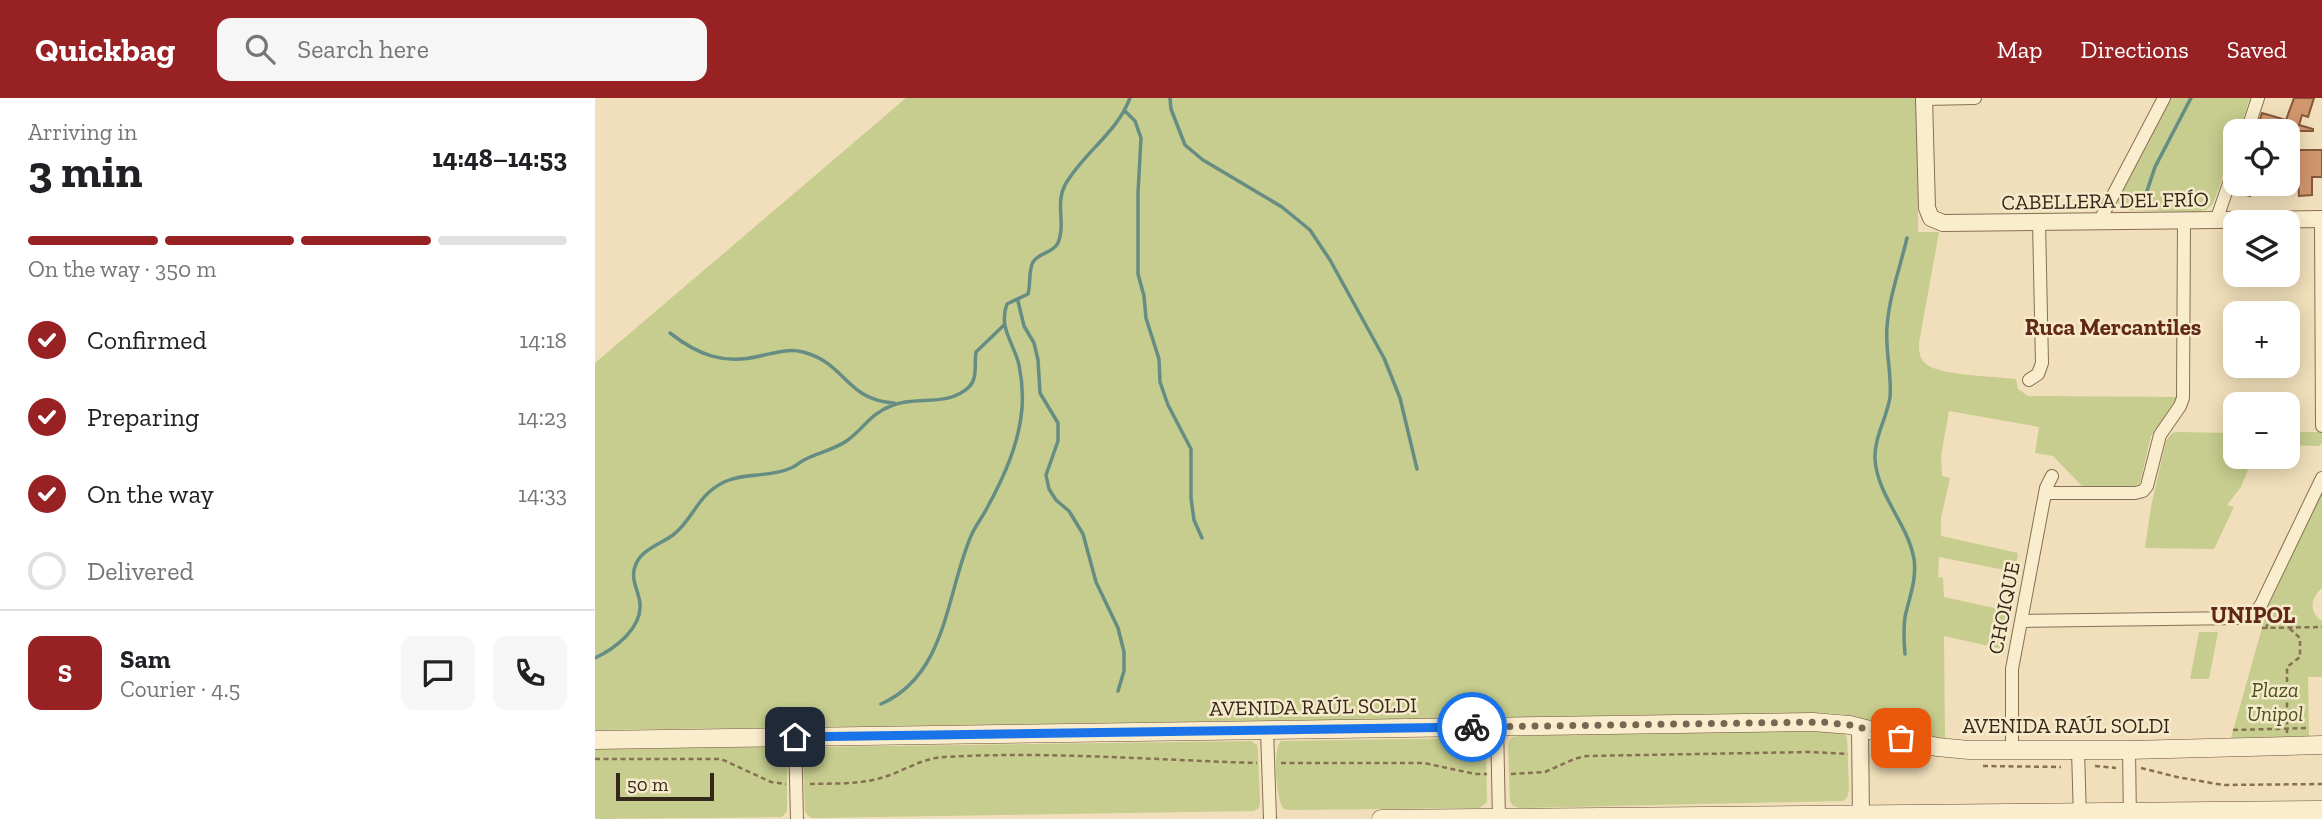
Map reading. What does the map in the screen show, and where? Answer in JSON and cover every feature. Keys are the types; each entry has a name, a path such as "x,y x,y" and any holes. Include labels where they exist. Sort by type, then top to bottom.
{"main road":[{"name":"AVENIDA RAÚL SOLDI","path":"595,740 1813,722 1860,727 1937,747 2078,758 2129,759 2322,745"},
{"path":"1381,819 2285,815 2322,810"}],"street":[{"path":"1924,99 1975,98"},
{"path":"2099,222 2164,98"},
{"path":"2251,119 2258,98"},
{"name":"CABELLERA DEL FRÍO","path":"1924,99 1926,201 1931,218 1949,224 2322,219"},
{"path":"2216,221 2225,196"},
{"path":"2322,219 2322,426"},
{"path":"2045,493 2135,493 2143,491 2147,486 2159,435 2183,398 2184,221"},
{"path":"2029,380 2038,374 2042,363 2039,222"},
{"name":"CHOIQUE","path":"2012,751 2011,680 2045,493 2052,476"},
{"path":"2022,621 2240,618 2253,615 2261,606 2322,478"},
{"path":"1497,726 1499,818"},
{"path":"1860,727 1861,817"},
{"path":"1267,730 1270,819"},
{"path":"795,737 797,819"},
{"path":"2078,758 2080,816"},
{"path":"2129,759 2130,816"}],"path":[{"path":"2262,628 2322,627"},
{"path":"2287,736 2287,667 2300,657 2300,638 2289,628"},
{"path":"2233,730 2309,728"},
{"path":"1509,774 1539,773 1586,756 1811,752 1848,754"},
{"path":"804,784 870,781 923,761 942,757 1035,755 1258,763"},
{"path":"1871,755 1935,761"},
{"path":"1973,765 2078,758 2129,759 2223,785 2322,785"},
{"path":"595,759 721,759 771,782 787,784"},
{"path":"1276,763 1424,763 1468,773 1487,774"}],"green space":[{"path":"906,98 1917,98 1918,232 1939,232 1919,343 1924,362 1942,371 2016,379 2018,389 2028,396 2178,397 2151,436 2140,483 2132,487 2082,486 2053,456 2035,453 2039,427 1949,411 1941,456 1942,476 1950,478 1941,518 1941,536 2018,553 2015,572 1939,557 1938,577 1943,578 1944,597 2008,611 2002,649 1944,636 1945,740 1841,714 1820,713 595,730 595,363"},
{"path":"2171,98 2250,98 2243,119 2223,119 2223,176 2213,204 2206,210 2122,210 2118,195"},
{"path":"2300,432 2322,432 2322,443 2319,446 2300,445"},
{"path":"2172,433 2223,433 2223,469 2248,469 2241,487 2227,505 2234,507 2214,549 2145,548 2166,441"},
{"name":"Plaza Unipol","path":"2322,491 2322,588 2315,596 2313,610 2322,621 2322,677 2308,677 2309,736 2231,738 2268,607"},
{"path":"2199,632 2218,632 2209,679 2190,679"},
{"path":"1843,731 1847,738 1849,790 1843,801 1519,808 1513,806 1510,801 1508,746 1511,738 1517,736"},
{"path":"1477,738 1483,741 1486,750 1487,802 1480,808 1291,810 1284,809 1281,804 1276,764 1281,741"},
{"path":"1251,741 1257,745 1258,750 1260,802 1259,808 1254,811 812,818 805,811 803,757 805,751 811,747"},
{"path":"775,747 783,750 787,756 787,811 782,817 595,819 595,749"}],"building":[{"path":"2294,98 2314,98 2308,117 2302,115 2300,122 2300,119 2286,119"},
{"path":"2262,113 2283,119 2260,119"},
{"path":"2300,125 2313,129 2300,131"},
{"path":"2300,150 2322,150 2322,177 2312,177 2312,195 2300,196"}],"waterway":[{"path":"881,704 903,691 919,674 932,653 971,536 1010,460 1020,421 1022,392 1017,357 1004,321 1007,304 1028,294 1033,262 1058,243 1061,199 1065,185 1117,122 1130,98"},
{"path":"1170,98 1171,109 1185,145 1203,160 1282,207 1310,230 1330,260 1384,358 1400,398 1417,469"},
{"path":"2142,206 2155,167 2191,98"},
{"path":"1125,111 1135,121 1141,138 1138,274 1146,318 1159,359 1160,382 1168,405 1191,449 1191,498 1194,520 1202,538"},
{"path":"1905,654 1904,622 1914,582 1914,559 1906,534 1881,485 1875,459 1890,397 1888,316 1907,238"},
{"path":"1018,301 1024,326 1034,343 1040,393 1058,423 1058,441 1046,475 1049,489 1056,500 1069,511 1083,534 1096,582 1118,628 1124,652 1124,671 1118,691"},
{"path":"595,658 618,644 636,622 640,604 634,569 639,559 680,529 707,494 732,479 783,471 832,449 854,435 885,408 903,402 942,399 961,393 974,379 976,352 1004,325"},
{"path":"670,333 701,352 723,358 747,358 787,351 803,352 829,364 866,395 894,403"}],"way so far":[{"path":"1472,727 1822,722 1841,723 1901,738"}],"district":[{"name":"Ruca Mercantiles","path":"2113,327"},
{"name":"UNIPOL","path":"2253,615"}],"route":[{"path":"795,737 1472,727"}]}
